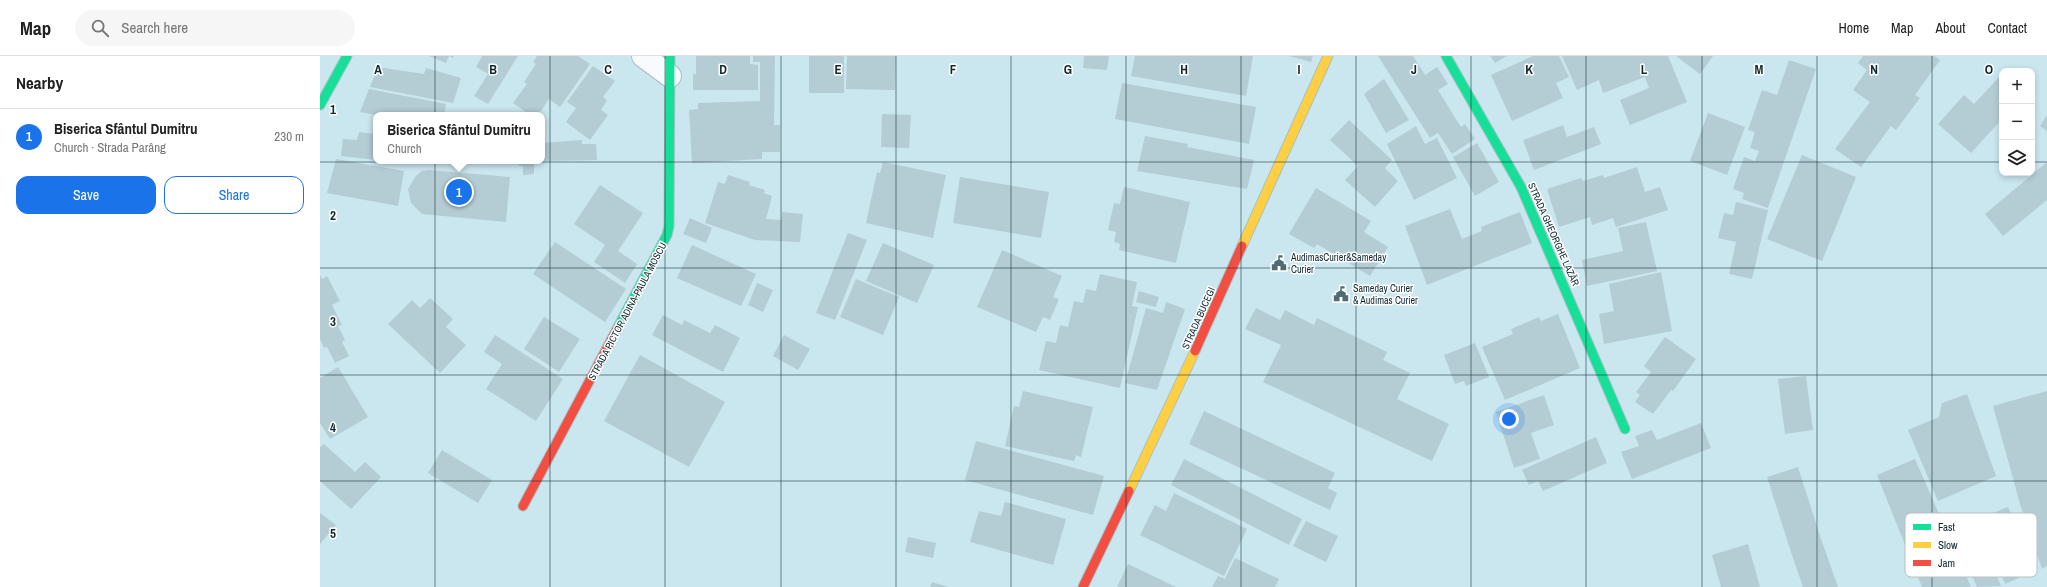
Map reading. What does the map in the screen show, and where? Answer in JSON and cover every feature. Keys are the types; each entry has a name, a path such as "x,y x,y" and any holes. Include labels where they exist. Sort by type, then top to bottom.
{"street":[{"path":"320,105 347,56"},
{"name":"STRADA PICTOR ADINA-PAULA MOSCU","path":"523,506 667,234 669,226 670,66 643,56"},
{"name":"STRADA BUCEGI","path":"1083,587 1179,386 1328,56"},
{"name":"STRADA GHEORGHE LAZĂR","path":"1446,56 1521,187 1625,428"}],"building":[{"path":"429,56 449,56 446,63"},
{"path":"482,56 518,56 488,104 474,96 488,74 476,67"},
{"path":"537,56 578,56 590,64 560,107 549,99 540,112 526,112 513,103 527,84 524,82 536,64 533,62"},
{"path":"696,56 750,56 750,64 758,65 758,90 693,90 693,74 696,74"},
{"path":"753,56 775,56 774,125 780,125 780,152 762,152 762,159 692,163 689,110 698,109 698,103 760,101 760,62 753,62"},
{"path":"809,56 844,56 844,93 809,93"},
{"path":"847,56 896,56 895,90 846,89"},
{"path":"1084,56 1109,56 1107,70 1083,68"},
{"path":"1135,56 1253,56 1246,96 1131,76"},
{"path":"1289,56 1313,56 1311,62"},
{"path":"1378,56 1413,56 1425,75 1437,67 1448,84 1438,90 1461,127 1465,124 1475,139 1452,154 1438,133 1430,138"},
{"path":"1490,56 1507,56 1495,63"},
{"path":"1533,56 1559,56 1569,77 1556,83 1563,98 1512,121 1491,75"},
{"path":"1562,56 1668,56 1687,102 1630,125 1620,100 1649,88 1645,77 1603,93 1599,80 1577,90"},
{"path":"1676,56 1713,56 1700,74"},
{"path":"1863,56 1934,56 1940,60 1915,95 1920,98 1896,130 1891,126 1861,167 1835,149 1870,102 1853,90 1867,70 1858,63"},
{"path":"1789,60 1816,69 1768,208 1742,199 1744,193 1733,189 1744,157 1755,161 1759,151 1750,148 1755,132 1748,130 1762,90 1777,95"},
{"path":"593,66 615,81 603,97 607,100 601,110 608,115 590,140 566,122 576,108 567,102"},
{"path":"378,67 424,74 426,68 461,78 453,103 370,87"},
{"path":"1999,77 1999,122 1971,153 1938,124 1964,95 1974,104"},
{"path":"1384,79 1409,120 1386,133 1364,94"},
{"path":"1122,83 1256,107 1249,144 1115,119"},
{"path":"369,89 446,104 445,112 373,112 373,114 360,112"},
{"path":"1708,113 1745,127 1727,175 1690,161"},
{"path":"882,114 911,115 909,148 881,147"},
{"path":"2047,115 2047,131 2040,126"},
{"path":"1349,120 1392,160 1385,168 1398,181 1375,207 1345,180 1358,166 1330,140"},
{"path":"1563,125 1567,137 1594,127 1601,144 1534,170 1523,140"},
{"path":"1416,126 1425,144 1437,138 1457,178 1414,200 1387,144"},
{"path":"359,132 373,134 373,160 341,156 343,139 357,140"},
{"path":"1145,136 1188,144 1187,147 1254,160 1247,189 1137,171"},
{"path":"582,140 582,144 596,144 597,160 545,161 545,143"},
{"path":"1477,143 1499,182 1475,196 1453,157"},
{"path":"1802,155 1856,177 1822,261 1767,239"},
{"path":"336,159 404,171 398,206 327,193"},
{"path":"883,162 946,175 933,238 866,223 877,172 880,173"},
{"path":"2047,162 2047,200 2003,236 1985,214 2030,176 2035,176 2035,172"},
{"path":"519,164 534,164 534,174 523,175 523,166 519,166"},
{"path":"1637,167 1645,192 1660,187 1668,210 1616,227 1613,218 1592,225 1590,217 1559,227 1547,189 1581,178 1583,181 1603,175 1604,178"},
{"path":"429,170 510,177 506,222 422,214 411,203 408,189 416,176 422,171"},
{"path":"728,175 750,182 749,185 765,190 764,193 772,196 766,219 781,220 782,212 803,214 800,242 755,240 705,223 718,182 725,184"},
{"path":"960,177 1049,192 1041,238 953,223"},
{"path":"600,185 643,213 618,251 637,264 625,283 594,262 605,245 574,224"},
{"path":"1124,187 1190,202 1176,263 1119,250 1120,244 1114,242 1116,232 1108,230 1114,203 1120,204"},
{"path":"1316,188 1371,221 1364,232 1388,247 1370,276 1317,244 1314,248 1289,234"},
{"path":"1736,202 1768,210 1752,279 1729,274 1736,242 1718,238 1724,213 1733,215"},
{"path":"1450,209 1462,239 1482,231 1481,227 1520,212 1532,243 1427,285 1405,226"},
{"path":"690,218 712,228 706,243 683,234"},
{"path":"1646,222 1657,271 1587,286 1582,260 1623,251 1618,228"},
{"path":"848,233 867,240 835,320 816,313"},
{"path":"555,242 626,289 605,322 533,274"},
{"path":"883,243 934,265 917,303 866,281"},
{"path":"692,245 756,274 741,306 677,278"},
{"path":"1002,250 1062,276 1053,297 1059,299 1050,320 1043,317 1036,332 977,307"},
{"path":"1661,272 1672,331 1604,344 1599,314 1614,311 1609,284"},
{"path":"1100,274 1137,282 1132,306 1138,307 1120,388 1039,370 1046,341 1056,343 1060,325 1068,327 1074,301 1083,303 1086,289 1096,291"},
{"path":"320,275 322,279 327,276 340,301 332,305 342,325 338,326 345,340 342,342 349,356 335,363 327,347 324,348 320,339"},
{"path":"856,279 899,297 883,335 840,317"},
{"path":"757,283 773,290 763,312 748,305"},
{"path":"1139,291 1159,297 1156,307 1136,302"},
{"path":"430,298 453,319 446,327 466,345 440,373 388,324 412,300 420,308"},
{"path":"1166,302 1185,309 1157,390 1125,383 1146,308 1163,313"},
{"path":"1256,308 1280,320 1285,310 1314,325 1317,318 1387,352 1383,360 1410,373 1397,399 1449,424 1432,461 1263,382 1281,345 1245,329"},
{"path":"1558,314 1580,368 1505,400 1482,347 1513,334 1511,329 1539,317 1541,321"},
{"path":"663,315 682,325 684,320 710,333 715,325 740,338 723,372 652,335"},
{"path":"544,317 580,339 559,372 524,349"},
{"path":"495,335 563,379 536,421 486,389 502,364 484,352"},
{"path":"784,335 810,349 798,370 773,356"},
{"path":"1665,337 1696,359 1673,391 1671,390 1653,414 1635,402 1640,395 1636,392 1651,372 1644,366"},
{"path":"1475,343 1489,377 1466,386 1464,381 1455,384 1444,355"},
{"path":"640,355 725,402 689,467 604,421"},
{"path":"338,367 368,417 330,439 320,423 320,378"},
{"path":"1806,376 1813,430 1785,434 1778,379"},
{"path":"1023,391 1093,407 1081,457 1076,455 1074,461 1005,446 1014,406 1019,407"},
{"path":"2047,391 2047,566 2042,569 2037,554 2037,513 2023,513 1993,406"},
{"path":"1967,394 1996,476 1938,501 1908,430 1939,417 1942,403"},
{"path":"1544,395 1554,425 1531,433 1540,459 1514,468 1496,412"},
{"path":"1204,411 1335,473 1328,488 1337,493 1330,510 1189,444"},
{"path":"1701,423 1711,448 1632,479 1621,452 1639,446 1635,436 1652,430 1657,440"},
{"path":"1596,437 1607,463 1543,491 1538,481 1529,485 1522,470"},
{"path":"976,441 1104,476 1093,515 965,480"},
{"path":"324,444 355,472 365,462 381,477 351,509 320,481 320,447"},
{"path":"442,450 492,480 478,503 428,473"},
{"path":"1184,459 1302,519 1289,545 1171,485"},
{"path":"1915,459 1939,513 1905,513 1905,545 1877,475"},
{"path":"1798,467 1838,587 1803,587 1789,546 1767,477"},
{"path":"1174,493 1247,529 1224,576 1140,535 1155,505 1166,511"},
{"path":"1005,502 1066,519 1053,565 970,542 979,511 1001,516"},
{"path":"2008,507 2010,513 1993,513"},
{"path":"320,513 336,525 320,544"},
{"path":"1306,521 1338,536 1326,562 1293,546"},
{"path":"908,537 936,543 933,558 905,552"},
{"path":"1748,544 1760,587 1721,587 1712,555"},
{"path":"1235,558 1279,579 1275,587 1212,587 1218,576 1225,579"},
{"path":"1128,564 1176,587 1117,587"},
{"path":"1918,577 1967,577 1971,587 1922,587"},
{"path":"1973,577 1997,577 2001,586 1977,587"},
{"path":"2002,577 2021,577 2005,584"},
{"path":"932,582 948,587 930,587"}],"traffic: fast":[{"path":"320,105 347,56"},
{"path":"617,329 667,235 669,226 670,56"},
{"path":"1446,56 1521,187 1625,429"}],"traffic: slow":[{"path":"1242,246 1328,56"},
{"path":"1129,491 1195,351"}],"traffic: jam":[{"path":"1195,351 1242,246"},
{"path":"523,506 617,329"},
{"path":"1083,587 1129,491"}],"place":[{"name":"Biserica Sfântul Dumitru","path":"459,192"},
{"name":"AudimasCurier&Sameday Curier","path":"1279,263"},
{"name":"Sameday Curier & Audimas Curier","path":"1341,294"}]}
